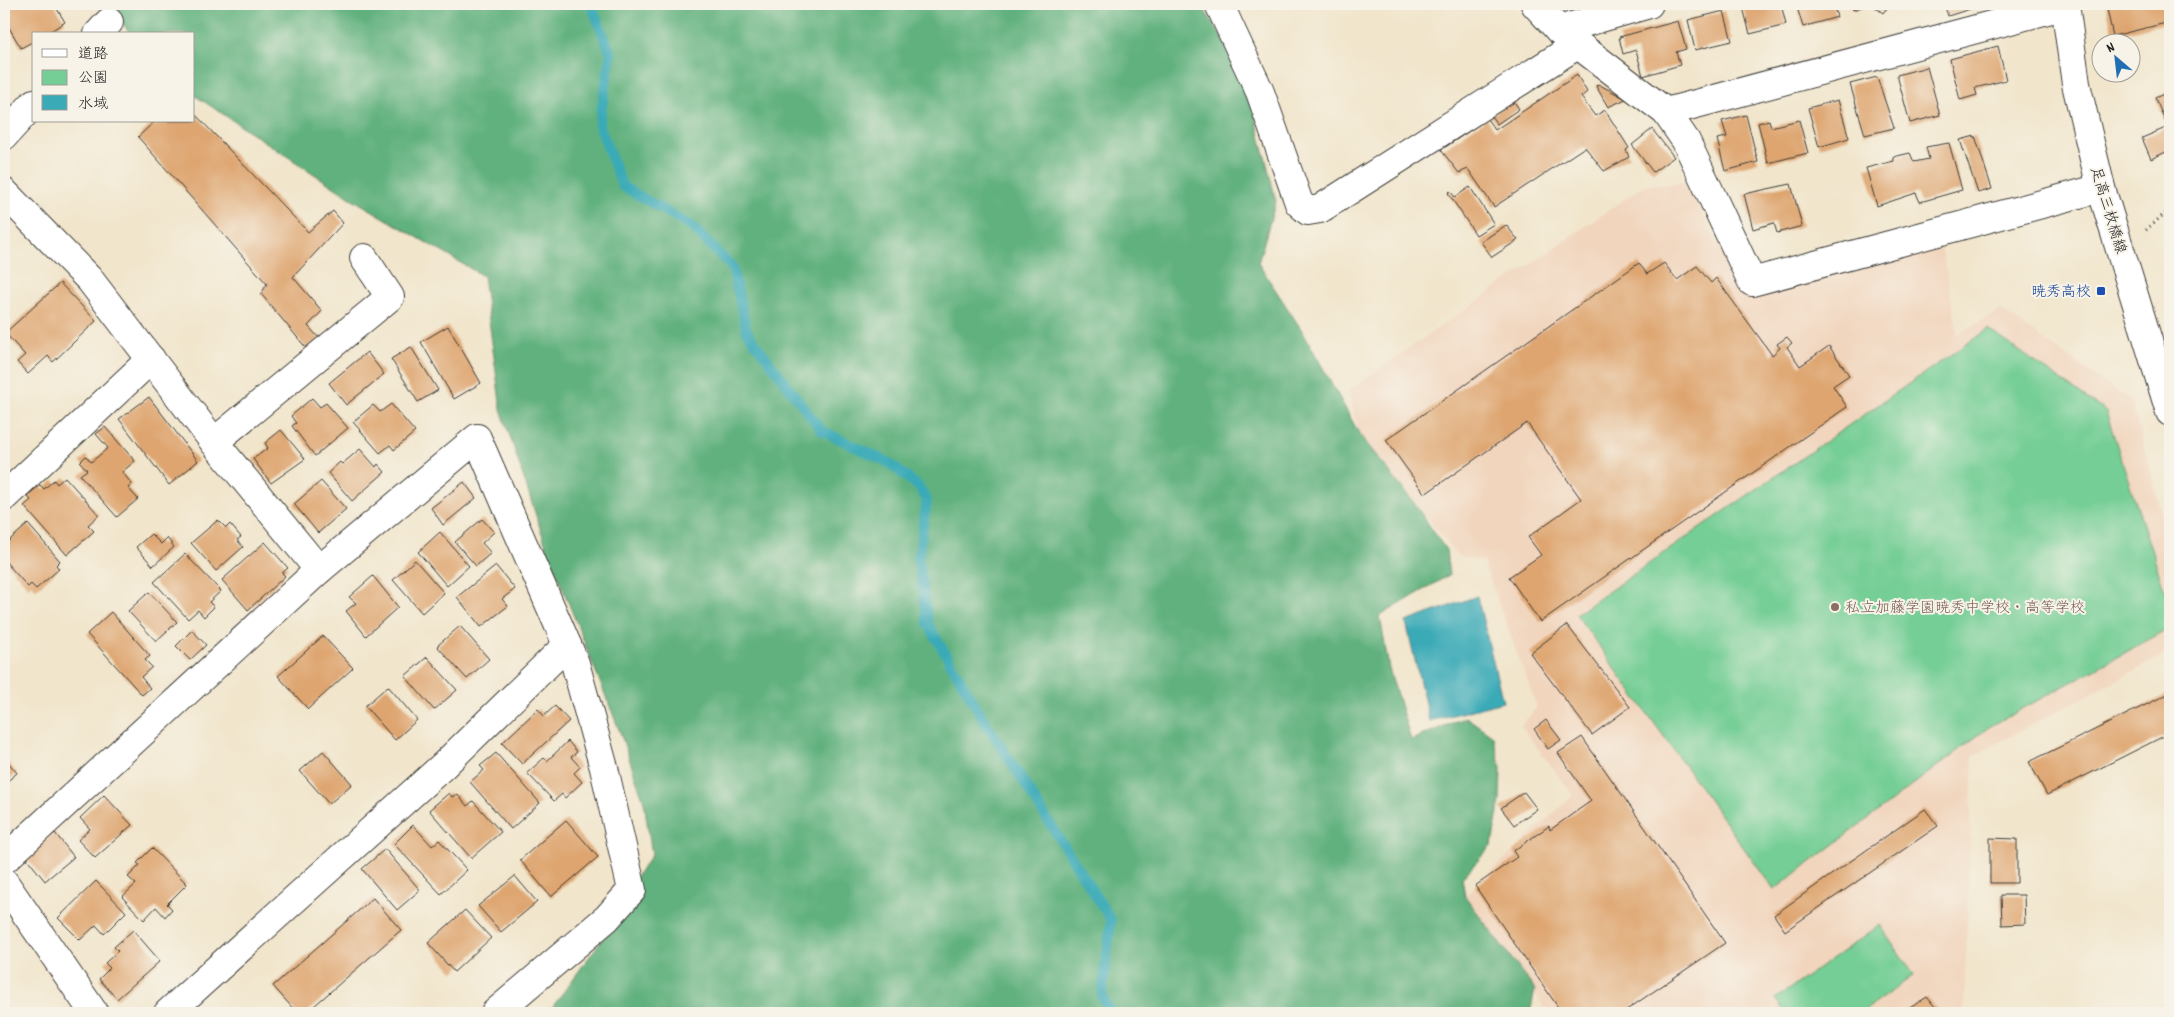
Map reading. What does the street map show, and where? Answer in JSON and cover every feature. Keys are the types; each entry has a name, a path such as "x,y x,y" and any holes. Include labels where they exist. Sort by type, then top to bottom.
{"street":[{"path":"1220,4 1260,92 1299,202 1308,211 1320,209 1568,38 1649,4"},
{"path":"1535,4 1568,38 1666,112 1686,141 1752,282 2101,188"},
{"path":"1666,112 2066,4"},
{"name":"足高三枚橋線","path":"2066,4 2076,84 2101,188 2170,412"},
{"path":"4,136 32,105"},
{"path":"4,192 90,280 214,442 319,570"},
{"path":"214,442 390,297 364,258"},
{"path":"4,497 152,359"},
{"path":"4,860 319,570 477,438 575,663 604,768 632,890 607,918 495,1013"},
{"path":"168,1013 444,765 567,645"},
{"path":"4,882 94,1013"}],"shaded area":[{"name":"私立加藤学園暁秀中学校・高等学校","path":"1687,183 1745,299 1941,245 1958,334 2001,310 2131,401 2170,542 2170,652 1973,756 1964,1013 1549,1013 1465,896 1573,795 1521,726 1537,707 1483,561 1458,556 1360,435 1348,391 1645,185"}],"green space":[{"path":"116,4 1200,4 1219,32 1248,86 1276,201 1258,263 1303,332 1360,435 1414,503 1446,550 1449,575 1380,616 1389,669 1411,740 1466,717 1493,736 1501,768 1500,801 1492,845 1462,878 1465,896 1535,990 1530,1013 553,1013 551,1009 620,915 628,887 652,855 644,802 620,732 547,549 501,409 483,276 349,197 195,96 195,32 129,32 123,24"},
{"path":"1988,329 2106,412 2170,607 2170,628 1989,727 1774,890 1576,614"},
{"path":"1880,925 1914,975 1861,1013 1786,1013 1775,999"}],"water":[{"path":"1477,596 1503,702 1429,721 1406,622"}],"building":[{"path":"4,4 54,4 65,22 49,32 32,32 32,42 21,48 4,19"},
{"path":"1742,4 1781,4 1786,25 1750,34"},
{"path":"1796,4 1833,4 1837,17 1803,27"},
{"path":"1851,4 1870,4 1853,10"},
{"path":"1871,4 1890,4 1883,13"},
{"path":"1944,4 1986,4 1948,16"},
{"path":"2168,4 2170,22 2129,32 2112,32 2106,5"},
{"path":"1724,11 1732,41 1695,50 1688,20"},
{"path":"1678,21 1686,49 1676,52 1680,65 1643,76 1636,50 1623,54 1619,37"},
{"path":"1998,46 2006,80 1975,88 1977,95 1960,100 1950,59"},
{"path":"1927,67 1940,115 1910,123 1897,75"},
{"path":"1577,75 1587,92 1581,97 1595,116 1605,110 1629,148 1626,150 1629,157 1604,171 1585,147 1494,207 1468,169 1459,173 1441,150 1487,119 1495,130"},
{"path":"1877,77 1894,128 1865,135 1850,84"},
{"path":"1598,84 1626,99 1608,107 1596,86"},
{"path":"2170,91 2170,150 2151,159 2142,138 2168,127 2155,98"},
{"path":"1513,100 1519,109 1497,124 1491,116"},
{"path":"1838,100 1849,138 1819,147 1808,108"},
{"path":"195,114 308,232 333,211 343,223 293,277 322,311 308,326 320,339 307,349 261,294 267,284 138,137 154,122 195,122"},
{"path":"1746,115 1758,162 1725,171 1717,139 1727,137 1722,121"},
{"path":"1769,120 1771,127 1799,120 1808,153 1768,163 1758,123"},
{"path":"1652,129 1674,157 1653,172 1632,145"},
{"path":"1975,136 1992,189 1978,193 1960,140"},
{"path":"1949,143 1962,190 1920,202 1916,193 1877,206 1866,168 1894,161 1893,157 1910,153 1914,162 1929,159 1926,147"},
{"path":"1791,184 1802,226 1777,233 1774,223 1753,229 1744,194"},
{"path":"1470,187 1494,224 1476,235 1448,193 1450,191 1455,197"},
{"path":"1506,225 1518,240 1492,257 1481,242"},
{"path":"1639,263 1647,274 1664,263 1677,280 1697,266 1711,283 1716,278 1772,355 1780,348 1777,344 1787,337 1792,343 1787,347 1800,366 1829,346 1849,375 1833,386 1847,407 1540,622 1509,577 1541,555 1528,537 1581,499 1527,423 1425,494 1386,440"},
{"path":"60,283 96,321 53,362 48,356 28,374 17,362 25,355 5,333"},
{"path":"448,326 481,383 454,399 421,342"},
{"path":"411,347 438,390 418,402 391,359"},
{"path":"367,352 384,374 346,405 329,383"},
{"path":"149,397 198,461 169,485 119,419"},
{"path":"312,398 320,407 326,403 348,428 315,456 292,426 296,423 291,416"},
{"path":"391,404 415,432 394,450 390,445 380,453 353,422 373,405 380,412"},
{"path":"105,427 135,461 122,472 132,484 128,488 138,499 117,517 80,475 87,470 80,462 86,456 91,462 108,448 96,434"},
{"path":"281,430 305,459 271,483 253,459 268,448 265,443"},
{"path":"360,449 376,467 378,464 385,472 352,501 328,473 340,462 342,464"},
{"path":"65,477 99,515 88,525 94,531 67,555 24,506 31,500 27,496 40,485 44,489 54,480 57,484"},
{"path":"321,481 346,509 318,533 294,504"},
{"path":"464,482 476,498 443,525 431,508"},
{"path":"482,519 494,532 482,543 491,553 476,566 455,542"},
{"path":"218,520 226,528 230,524 241,537 237,540 243,547 216,571 191,543"},
{"path":"28,524 60,561 56,565 59,569 36,589 31,584 28,587 4,560 4,545"},
{"path":"440,532 469,566 447,586 418,552"},
{"path":"151,534 161,544 167,538 174,547 153,566 136,547"},
{"path":"265,542 288,568 282,573 285,576 248,610 222,580"},
{"path":"185,554 221,591 209,602 214,607 204,617 198,610 188,619 154,582"},
{"path":"415,560 444,593 422,613 393,580"},
{"path":"496,566 515,589 502,599 508,606 481,627 457,597"},
{"path":"373,576 398,607 366,636 346,611 356,603 349,597"},
{"path":"149,592 177,622 156,641 128,611"},
{"path":"111,612 150,656 145,660 152,667 141,677 150,688 142,695 87,634"},
{"path":"1567,625 1630,707 1592,735 1530,653"},
{"path":"460,626 489,659 467,679 437,646"},
{"path":"192,630 206,645 190,660 176,646"},
{"path":"323,636 353,668 308,709 278,676"},
{"path":"427,657 457,690 434,710 405,676"},
{"path":"388,686 417,720 395,740 365,706"},
{"path":"2170,693 2170,733 2047,795 2029,762"},
{"path":"555,706 569,721 522,764 502,743 538,709 544,716"},
{"path":"1546,720 1561,740 1548,749 1534,729"},
{"path":"1582,737 1725,943 1622,1013 1562,1013 1475,886 1517,857 1513,851 1549,826 1550,830 1591,801 1558,753"},
{"path":"568,741 577,752 571,757 580,767 574,773 582,782 565,798 562,794 554,801 527,773 544,758 547,761"},
{"path":"323,751 352,784 329,804 300,771"},
{"path":"496,753 540,803 511,829 470,782 484,770 480,766"},
{"path":"4,757 17,773 4,784"},
{"path":"1524,792 1537,809 1514,825 1501,808"},
{"path":"449,793 452,797 457,794 467,806 473,801 501,832 471,858 429,810"},
{"path":"104,795 132,825 95,858 78,840 90,829 80,818"},
{"path":"1925,809 1938,826 1785,931 1774,915"},
{"path":"566,820 598,857 551,897 520,860"},
{"path":"413,825 432,846 439,840 467,870 441,894 394,844"},
{"path":"55,833 74,857 45,881 25,856"},
{"path":"1990,838 2017,839 2017,883 1990,883"},
{"path":"152,848 187,884 167,904 172,909 165,917 156,907 144,920 122,897 136,884 128,877 140,865 137,863"},
{"path":"385,849 420,890 397,910 362,869"},
{"path":"515,876 537,902 501,932 478,906"},
{"path":"96,881 126,912 104,934 96,925 80,940 58,918"},
{"path":"2001,895 2024,895 2025,924 2002,925"},
{"path":"373,898 401,930 306,1013 297,1013 273,986"},
{"path":"465,910 491,938 454,972 428,943"},
{"path":"133,930 160,961 117,999 99,979 110,968 105,963 118,951 114,947"},
{"path":"1927,997 1940,1013 1902,1013"}],"waterway":[{"path":"591,4 611,54 599,125 622,186 691,226 732,267 747,332 821,430 889,463 919,487 927,500 918,559 928,624 981,715 1111,920 1102,996 1110,1013"}],"place":[{"name":"暁秀高校","path":"2101,291"},
{"name":"私立加藤学園暁秀中学校・高等学校","path":"1835,607"}]}
